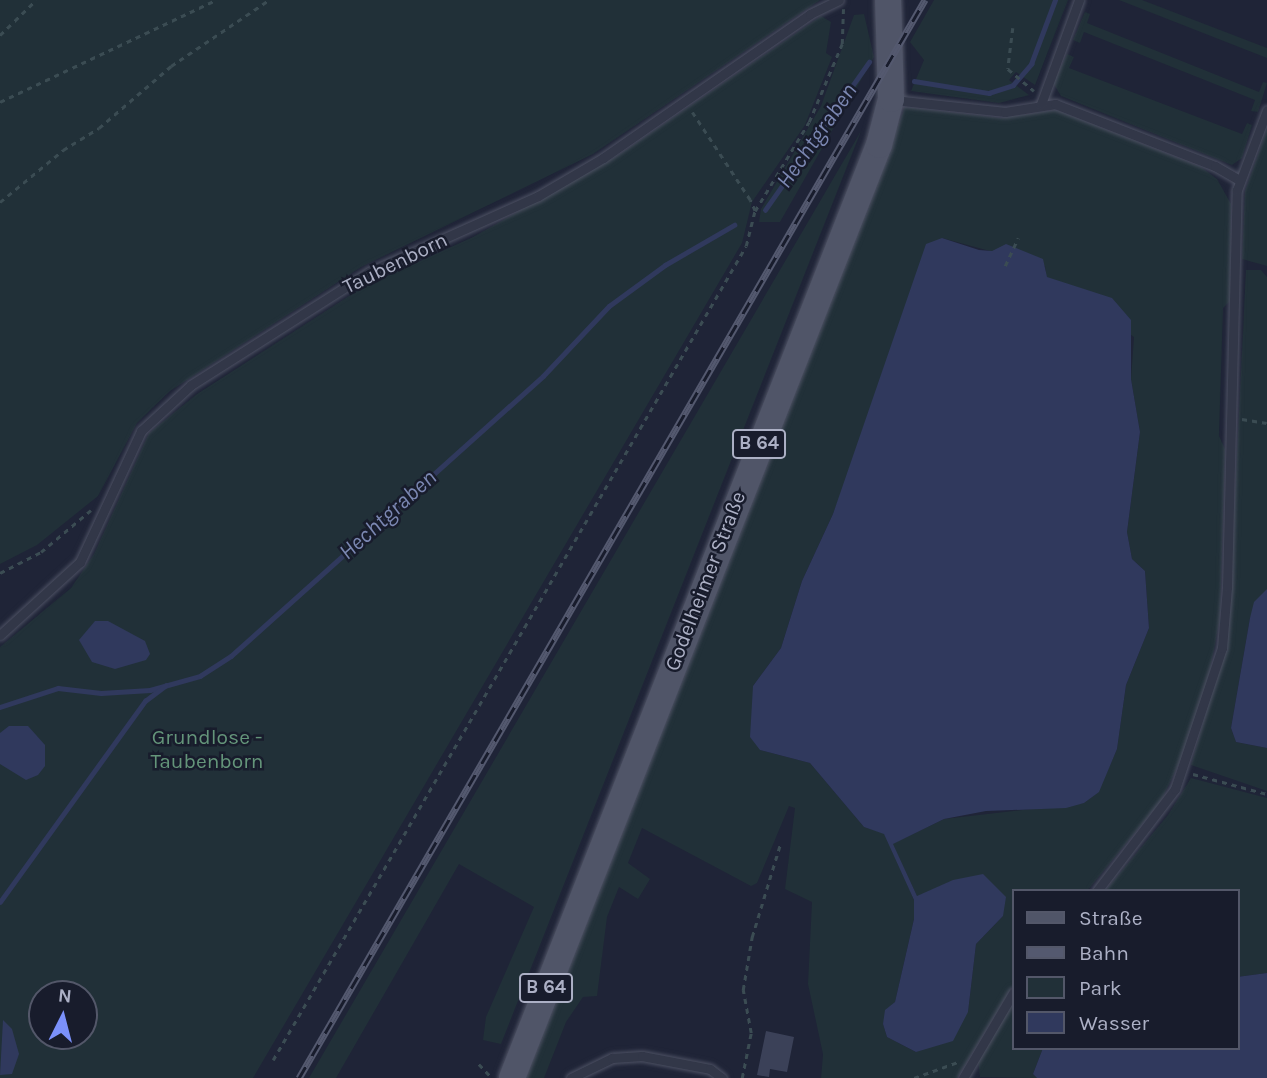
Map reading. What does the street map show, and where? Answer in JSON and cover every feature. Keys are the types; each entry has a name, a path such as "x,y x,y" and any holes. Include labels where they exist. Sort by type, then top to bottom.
{"main road":[{"name":"Godelheimer Straße","path":"512,1078 879,145 891,99 888,0"}],"lane":[{"name":"Taubenborn","path":"0,635 80,562 141,430 191,385 369,272 538,196 603,158 810,14 839,0"},
{"path":"1042,100 1079,0"},
{"path":"891,99 992,111 1042,100 1075,110 1215,166 1239,180"},
{"path":"1099,889 1157,818 1184,771 1223,638 1239,180 1267,110"},
{"path":"963,1078 1012,995"},
{"path":"572,1078 612,1058 642,1056 710,1069 722,1078"}],"path":[{"path":"0,35 36,0"},
{"path":"0,102 216,0"},
{"path":"0,202 63,150 99,128 171,66 269,0"},
{"path":"273,1060 746,246 755,211 809,122 842,44 844,22"},
{"path":"1013,28 1006,61 1014,78 1042,100"},
{"path":"685,101 755,211"},
{"path":"1005,266 1018,238"},
{"path":"1232,418 1267,423"},
{"path":"0,573 41,552 114,489"},
{"path":"1184,771 1267,794"},
{"path":"743,1078 751,1032 743,990 752,937 780,845"},
{"path":"914,1078 972,1060"},
{"path":"478,1064 492,1078"}],"green space":[{"path":"0,0 820,0 593,154 361,267 170,391 137,423 98,496 37,545 0,564"},
{"path":"934,0 1068,0 1035,85 1016,72 1009,80 1029,95 999,103 911,91 924,60 910,42"},
{"path":"1119,0 1142,0 1267,48 1267,58"},
{"path":"1085,12 1090,14 1087,23 1259,92 1263,82 1267,83 1258,112 1251,111 1255,100 1084,32 1080,43 1073,40"},
{"path":"864,14 874,57 780,222 759,222 761,209 821,106 854,15"},
{"name":"Grundlose - Taubenborn","path":"821,16 831,22 826,53 832,57 805,125 752,202 742,243 253,1078 0,1078 0,647 71,588 94,554 149,433 197,394 363,287 473,237 617,156"},
{"path":"1067,54 1074,57 1069,68 1242,134 1247,123 1252,125 1242,158 1232,165 1061,96 1053,83"},
{"path":"905,107 1001,118 1056,110 1201,167 1217,179 1231,204 1230,301 1223,308 1219,436 1225,449 1220,618 1209,676 1183,755 1161,801 1089,889 1012,889 1012,987 957,1078 821,1078 823,1054 808,984 812,902 785,889 795,808 789,806 757,883 751,886 642,828 628,863 650,879 638,899 619,887 607,917 597,996 583,997 566,1022 544,1078 521,1078","holes":["942,238 1045,266 1046,277 1134,337 1131,379 1140,432 1127,532 1132,559 1145,571 1149,628 1126,685 1117,749 1098,792 1084,803 944,819 892,844 917,896 1003,916 976,944 968,1012 916,1052 887,1037 883,1024 895,1002 914,919 914,900 894,852 884,833 864,827 810,763 760,750 753,686 781,648 802,581 833,514"]},
{"path":"1267,129 1267,266 1242,259 1245,191"},
{"path":"861,131 501,1044 483,1040 486,1017 534,907 459,864 336,1078 309,1078"},
{"path":"1246,270 1261,270 1267,277 1267,589 1250,618 1231,728 1236,742 1267,748 1267,791 1191,765 1228,637"},
{"path":"1191,778 1267,798 1267,973 1239,977 1239,889 1107,889 1168,815"},
{"path":"1012,1006 1012,1050 1042,1050 1033,1074 1037,1078 980,1077 978,1060"}],"water":[{"path":"942,238 979,250 992,251 1006,244 1043,259 1047,277 1112,298 1131,320 1131,379 1140,432 1127,532 1132,559 1145,571 1149,628 1126,685 1117,749 1099,792 1084,803 1066,808 986,811 944,819 893,844 917,896 953,880 983,874 1006,897 1003,916 976,944 968,1012 953,1041 916,1052 887,1037 883,1024 885,1010 895,1002 914,919 914,900 884,834 864,827 810,763 760,750 750,737 753,686 781,648 802,581 833,514 926,244"},
{"path":"1267,589 1267,748 1236,742 1231,728 1254,602"},
{"path":"95,621 108,621 145,641 150,654 146,660 115,669 92,662 79,640"},
{"path":"9,726 28,726 45,745 45,766 38,775 26,780 0,764 0,733"},
{"path":"1267,973 1267,1078 1037,1078 1033,1074 1042,1050 1239,1050 1239,977"},
{"path":"3,1020 12,1029 19,1054 12,1074 0,1075"}],"building":[{"path":"766,1031 794,1037 787,1072 770,1069 769,1077 757,1075"}],"waterway":[{"name":"Hechtgraben","path":"914,81 989,93 1013,85 1031,64 1055,0"},
{"name":"Hechtgraben","path":"765,210 869,62"},
{"name":"Hechtgraben","path":"0,707 58,688 101,693 150,690 200,676 231,656 543,376 609,306 665,265 734,225"},
{"path":"0,902 145,701 166,685"}],"railway":[{"path":"299,1078 925,0"}]}
